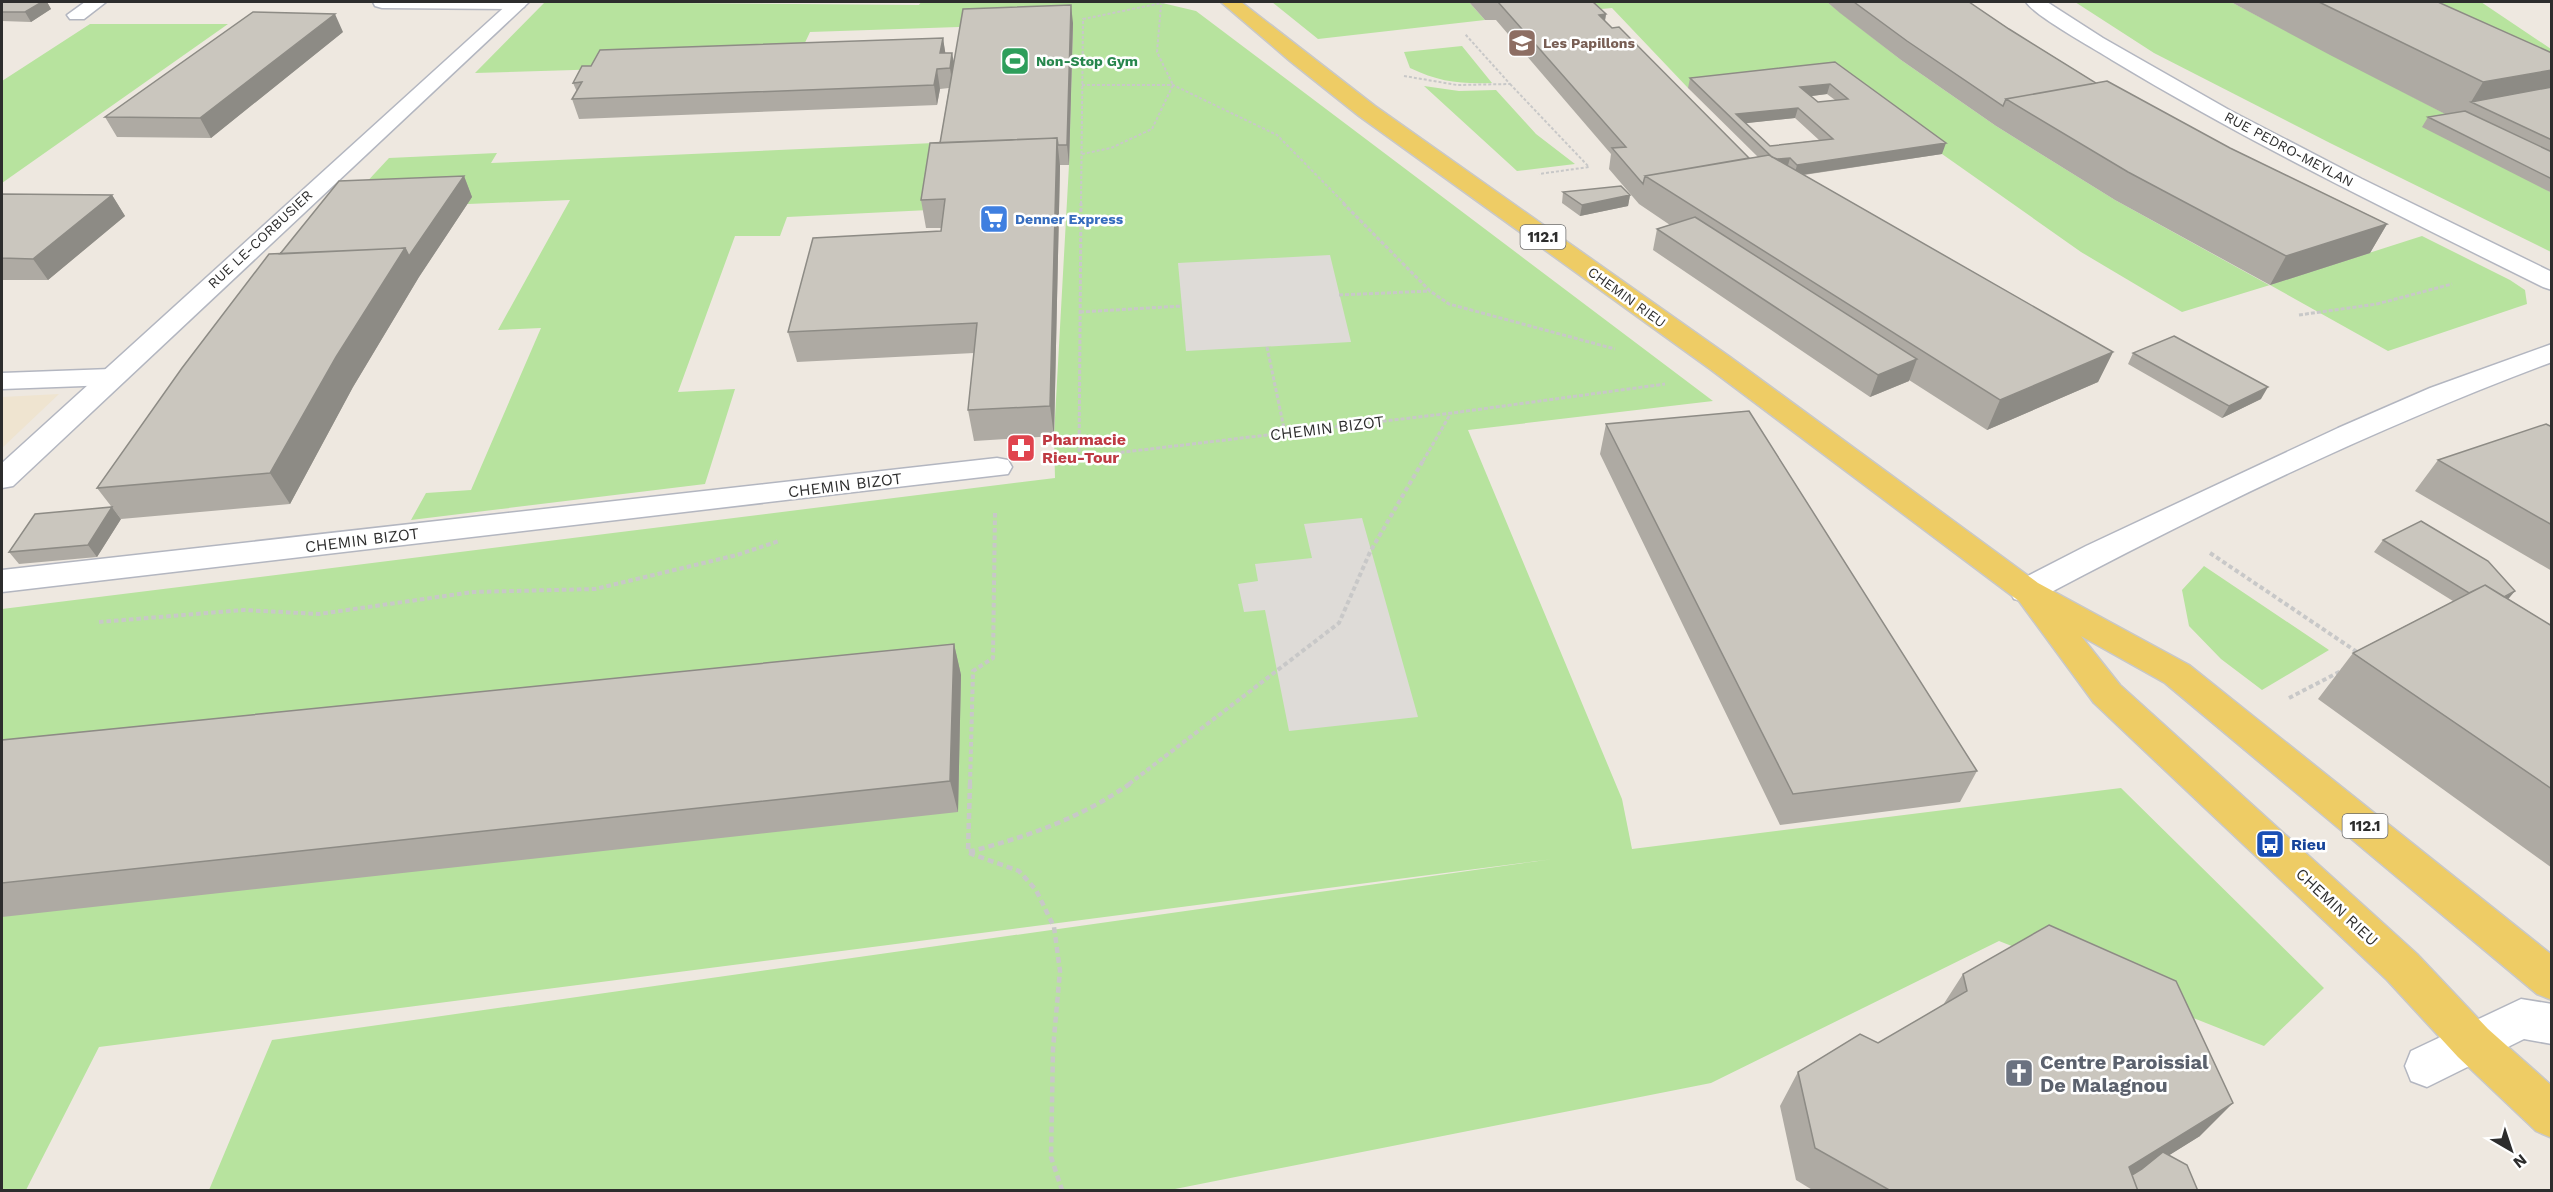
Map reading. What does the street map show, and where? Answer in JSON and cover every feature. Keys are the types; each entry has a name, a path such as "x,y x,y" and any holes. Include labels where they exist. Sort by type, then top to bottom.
{"main road":[{"name":"CHEMIN RIEU","path":"1230,2 1367,111 1720,363 2026,591 2177,674 2552,981"},
{"name":"CHEMIN RIEU","path":"2026,591 2107,694 2402,967 2473,1043 2552,1116"}],"street":[{"path":"77,15 97,2"},
{"path":"382,2 518,2"},
{"name":"RUE LE-CORBUSIER","path":"2,479 518,2"},
{"name":"RUE PEDRO-MEYLAN","path":"2035,2 2097,44 2305,159 2552,282"},
{"path":"2026,591 2097,554 2348,434 2440,394 2552,352"},
{"path":"2,381 111,377"},
{"name":"CHEMIN BIZOT","path":"2,581 998,467"},
{"path":"2427,1066 2520,1019 2552,1024"}],"path":[{"path":"1079,458 1083,19 1167,2"},
{"path":"1161,5 1157,51 1173,85"},
{"path":"1465,34 1589,167 1531,176"},
{"path":"1404,76 1448,86 1479,88 1510,84"},
{"path":"1082,85 1173,85 1276,135 1430,291 1449,303 1616,349"},
{"path":"1082,154 1111,148 1152,129 1173,85"},
{"path":"2299,315 2340,311 2409,299 2456,282"},
{"path":"1340,295 1430,291"},
{"path":"1080,312 1182,306"},
{"path":"1267,347 1285,433"},
{"name":"CHEMIN BIZOT","path":"998,467 1660,387 1668,383"},
{"path":"968,852 1025,837 1089,810 1129,784 1339,623 1370,552 1452,413"},
{"path":"968,852 973,671 993,658 998,467"},
{"path":"94,622 244,610 319,614 473,592 595,589 737,555 782,540"},
{"path":"2207,551 2366,658"},
{"path":"2296,694 2345,669"},
{"path":"968,852 1019,871 1036,890 1054,927 1060,971 1053,1049 1051,1158 1062,1191"}],"shaded area":[{"path":"1330,255 1351,342 1186,351 1178,263"},
{"path":"59,394 2,448 2,397"},
{"path":"1362,518 1418,717 1289,731 1265,610 1244,612 1238,584 1258,581 1255,564 1312,558 1304,524"}],"green space":[{"path":"545,2 919,5 921,2 1158,2 1196,11 1713,401 1468,430 1622,799 1632,849 2121,788 2324,988 2264,1046 1999,941 1711,1083 1170,1190 209,1190 272,1040 1553,859 99,1047 26,1190 2,1190 2,609 1055,478 1054,436 1069,165 1073,23 810,32 803,47 607,69 475,73"},
{"path":"1272,2 1469,2 1485,20 1318,39"},
{"path":"1570,2 1827,2 1901,60 1996,126 2115,200 2269,285 2422,236 2510,280 2525,290 2527,304 2388,351 2270,285 2182,312 2081,252 1942,154 1832,72 1688,88 1612,8 1580,11"},
{"path":"2075,2 2231,2 2459,121 2551,193 2551,252 2154,53"},
{"path":"2438,2 2481,2 2551,49 2551,92"},
{"path":"90,24 228,24 2,183 2,81"},
{"path":"1462,46 1492,83 1460,82 1431,76 1410,68 1404,52"},
{"path":"1424,86 1459,91 1496,90 1536,134 1575,164 1517,171"},
{"path":"934,143 935,171 929,210 787,217 780,236 735,236 678,392 735,389 705,484 411,520 426,493 471,490 541,328 498,330 570,200 468,204 349,201 389,158 497,153 491,163"},
{"path":"2204,566 2329,650 2262,690 2221,659 2189,626 2182,590"}],"building":[{"path":"2,2 42,2 25,12 2,12"},
{"path":"1498,2 1593,2 1606,14 1599,15 1612,28 1619,27 1749,158 1645,176 1643,184 1612,148 1626,147"},
{"path":"1854,2 1969,2 2096,83 2006,99 2003,106"},
{"path":"2319,2 2438,2 2552,53 2552,70 2483,82"},
{"path":"1071,5 1067,145 1058,145 1057,138 940,143 963,9"},
{"path":"253,12 335,14 200,118 105,117"},
{"path":"943,38 940,53 952,53 950,68 937,69 934,85 572,99 582,82 573,83 582,66 591,66 600,50"},
{"path":"1835,62 1946,143 1797,165 1790,158 1772,157 1690,78","holes":["1830,84 1848,99 1818,102 1800,87","1798,108 1833,139 1770,146 1736,114"]},
{"path":"2107,81 2230,148 2387,224 2286,256 2128,172 2006,99"},
{"path":"2552,87 2552,140 2471,102"},
{"path":"2465,111 2552,152 2552,179 2428,117"},
{"path":"1057,138 1050,406 968,410 977,323 788,332 813,238 941,231 945,199 921,200 930,143"},
{"path":"1769,155 2113,352 2000,400 1645,176"},
{"path":"464,176 409,256 405,248 280,254 339,181"},
{"path":"1621,186 1630,195 1582,205 1563,192"},
{"path":"2,194 112,195 33,259 2,258"},
{"path":"1695,217 1917,359 1878,375 1657,229"},
{"path":"405,248 336,357 270,473 97,488 182,368 269,254"},
{"path":"2174,336 2268,387 2229,406 2133,353"},
{"path":"1749,411 1977,771 1793,794 1606,424"},
{"path":"2546,424 2552,427 2552,525 2438,460"},
{"path":"112,507 88,545 9,552 35,514"},
{"path":"2421,521 2488,561 2515,591 2504,597 2485,585 2469,593 2383,540"},
{"path":"2485,585 2552,626 2552,789 2353,653"},
{"path":"954,644 950,781 2,883 2,740"},
{"name":"Centre Paroissial De Malagnou","path":"2049,925 2176,981 2233,1103 2129,1167 2138,1191 1891,1191 1815,1148 1798,1072 1860,1034 1878,1043 1967,991 1963,974"},
{"path":"2163,1152 2187,1165 2198,1191 2138,1191 2132,1175"}],"place":[{"name":"Les Papillons","path":"1522,43"},
{"name":"Non-Stop Gym","path":"1015,61"},
{"name":"Denner Express","path":"994,219"},
{"name":"Pharmacie Rieu-Tour","path":"1021,448"},
{"name":"Rieu","path":"2270,844"},
{"name":"Centre Paroissial De Malagnou","path":"2019,1073"}]}
